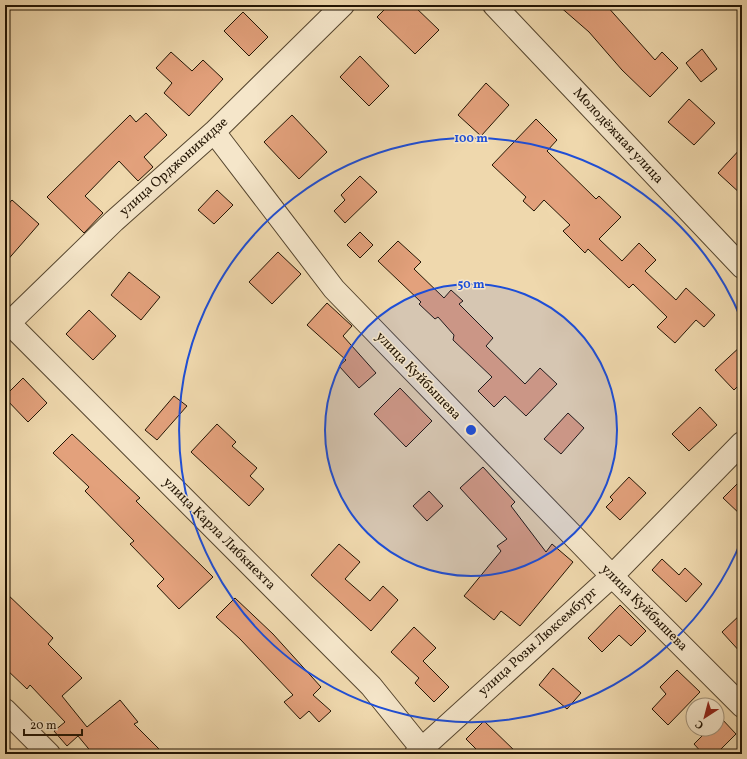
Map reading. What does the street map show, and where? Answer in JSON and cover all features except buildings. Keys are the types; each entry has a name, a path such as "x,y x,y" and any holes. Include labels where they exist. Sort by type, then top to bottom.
{"street":[{"name":"улица Орджоникидзе","path":"6,323 114,221 214,132 343,5"},
{"name":"Молодёжная улица","path":"494,5 742,268"},
{"name":"улица Куйбышева","path":"214,132 334,289 612,576 742,706"},
{"name":"улица Карла Либкнехта","path":"6,323 371,686 421,752"},
{"name":"улица Розы Люксембург","path":"421,752 612,576 742,443"},
{"path":"5,710 48,754"}]}
